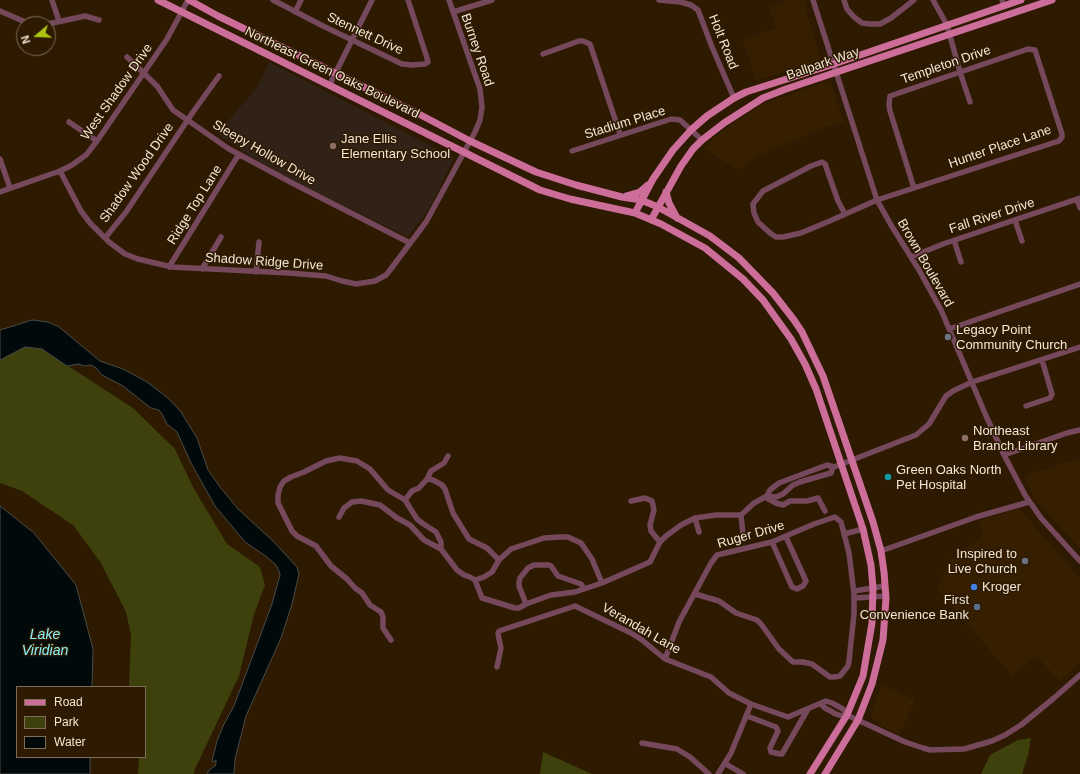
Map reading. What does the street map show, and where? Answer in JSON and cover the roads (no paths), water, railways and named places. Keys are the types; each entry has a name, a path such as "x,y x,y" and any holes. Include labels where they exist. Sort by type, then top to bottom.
{"main road":[{"name":"Northeast Green Oaks Boulevard","path":"158,0 330,84 540,190 570,199 635,213 651,220 705,248 743,279 768,306 791,339 805,364 816,389 842,464 870,554 873,588 872,623 863,676 846,715 810,774"},
{"name":"Northeast Green Oaks Boulevard","path":"189,0 218,16 336,73 470,141 536,172 557,180 622,197 641,200 658,207 710,236 739,258 773,293 802,332 823,376 874,522 881,550 885,586 886,596 883,640 872,684 858,720 825,774"},
{"name":"Ballpark Way","path":"635,213 662,164 691,130 707,116 734,98 746,92 834,64 946,25 1003,3 1021,0"},
{"name":"Ballpark Way","path":"651,220 683,163 702,140 724,123 763,98 1052,0"},
{"path":"622,197 640,192 650,184"},
{"path":"666,192 669,203 677,218"}],"street":[{"path":"52,0 60,21"},
{"name":"West Shadow Drive","path":"0,192 60,171 86,155 167,39 189,0"},
{"name":"Stennett Drive","path":"273,0 402,64 425,64 428,62 408,0"},
{"path":"295,12 301,0"},
{"path":"330,84 372,0"},
{"name":"Burney Road","path":"449,0 480,89 481,98 480,120 464,152"},
{"path":"453,12 492,0"},
{"name":"Holt Road","path":"659,0 691,5 698,10 734,98"},
{"name":"Brown Boulevard","path":"813,0 877,200 890,225 911,257 931,292 949,329 1004,455 1029,502 1080,560"},
{"path":"844,0 847,9 854,18 862,23 880,24 891,18 914,0"},
{"path":"933,0 946,25 970,102"},
{"path":"0,11 16,18"},
{"path":"56,22 85,16 99,20"},
{"path":"543,54 579,41 584,41 590,44 620,134"},
{"name":"Templeton Drive","path":"914,188 888,105 893,94 1031,49"},
{"name":"Hunter Place Lane","path":"845,214 838,201 825,164 822,162 811,166 763,191 754,201 754,213 758,222 776,237 782,237 801,233 845,214 877,200 1060,140 1062,134 1039,60 1035,50 1031,49"},
{"name":"Sleepy Hollow Drive","path":"127,57 157,86 173,110 187,121 239,154 294,184 410,243"},
{"name":"Shadow Wood Drive","path":"105,238 126,212 219,76"},
{"name":"Stadium Place","path":"572,150 671,119 680,120 702,140"},
{"path":"69,122 97,141"},
{"name":"Shadow Ridge Drive","path":"60,171 81,211 105,238 125,254 150,263 169,267 326,276 356,284 375,281 386,275 426,222 464,152"},
{"name":"Ridge Top Lane","path":"169,267 239,154"},
{"path":"0,159 10,188"},
{"path":"1079,199 1080,208"},
{"name":"Fall River Drive","path":"911,257 954,240 1079,199"},
{"path":"1015,220 1022,241"},
{"path":"202,269 222,237"},
{"path":"954,240 962,262"},
{"path":"256,272 259,242"},
{"path":"949,329 1080,284"},
{"path":"339,518 344,508 352,502 361,501 380,505 397,518 410,525 424,540 441,549 457,570 475,580 480,596 486,600 515,608 523,607 526,604 557,594 575,592 602,583 650,562 660,542 681,525 695,518 716,514 741,515 754,503 766,496 770,490 789,479 827,465 833,467 842,464 916,435 929,424 946,396 972,382 1080,347"},
{"path":"1026,406 1050,398 1052,394 1042,360"},
{"path":"1004,455 1067,433 1080,430"},
{"path":"404,500 412,491 419,488 427,479 431,471 444,463 448,456"},
{"path":"391,640 383,628 383,617 381,612 370,605 362,593 355,588 347,578 331,566 316,546 297,536 292,530 279,507 278,495 284,481 326,461 340,458 358,461 370,469 388,490 404,500 417,519 436,532 441,542 441,549"},
{"path":"766,496 776,497 783,494 793,485 831,473 833,467"},
{"path":"427,479 433,480 442,485 445,489 453,512 469,539 487,548 499,560"},
{"path":"766,496 776,503 783,505 790,501 807,501 818,498 824,511"},
{"path":"631,501 646,498 652,501 654,510 650,525 651,531 660,542"},
{"path":"881,550 976,517 1029,502"},
{"path":"741,515 743,535"},
{"name":"Ruger Drive","path":"665,659 679,622 711,563 717,555 772,542 814,524 835,517 839,519 844,534"},
{"path":"695,518 699,532"},
{"path":"695,594 718,601 736,613 757,620 779,649 793,662 812,664 830,677 837,677 843,672 849,661 855,598 852,567 844,534 863,529"},
{"path":"475,580 492,572 499,560 510,549 544,538 568,537 581,543 588,552 602,583"},
{"path":"772,542 792,587 797,589 803,586 806,581 786,537"},
{"path":"526,604 519,582 524,572 532,566 549,564 558,576 581,584 584,589"},
{"path":"854,591 885,586"},
{"path":"855,598 886,596"},
{"name":"Verandah Lane","path":"497,667 501,648 498,634 499,631 575,606 631,633 665,659 711,677 729,693 751,704 788,717 821,704 836,714 842,716 846,715 904,742 930,750 964,749 992,741 1005,735 1020,726 1080,674"},
{"path":"718,774 726,764 751,704"},
{"path":"747,716 776,727 778,731 770,748 771,752 782,754 808,708"},
{"path":"642,743 677,749 690,757 709,774"},
{"path":"726,764 743,774"}],"water":[{"path":"32,320 48,322 59,327 100,361 123,369 147,382 168,398 181,412 197,438 208,470 220,487 238,509 273,541 297,567 299,574 292,604 281,638 246,716 235,759 234,774 207,774 209,770 215,766 216,760 213,762 212,761 217,741 234,706 272,604 280,575 279,571 276,565 267,557 245,542 215,506 191,463 177,432 167,424 159,410 151,408 123,386 102,375 91,365 84,366 79,364 67,366 42,349 25,347 0,360 0,330"},
{"name":"Lake Viridian","path":"0,506 34,533 76,585 93,649 92,686 16,686 16,758 90,758 90,774 0,774"}],"place":[{"name":"Jane Ellis Elementary School","path":"333,146"},
{"name":"Legacy Point Community Church","path":"948,337"},
{"name":"Northeast Branch Library","path":"965,438"},
{"name":"Green Oaks North Pet Hospital","path":"888,477"},
{"name":"Inspired to Live Church","path":"1025,561"},
{"name":"Kroger","path":"974,587"},
{"name":"First Convenience Bank","path":"977,607"}]}
